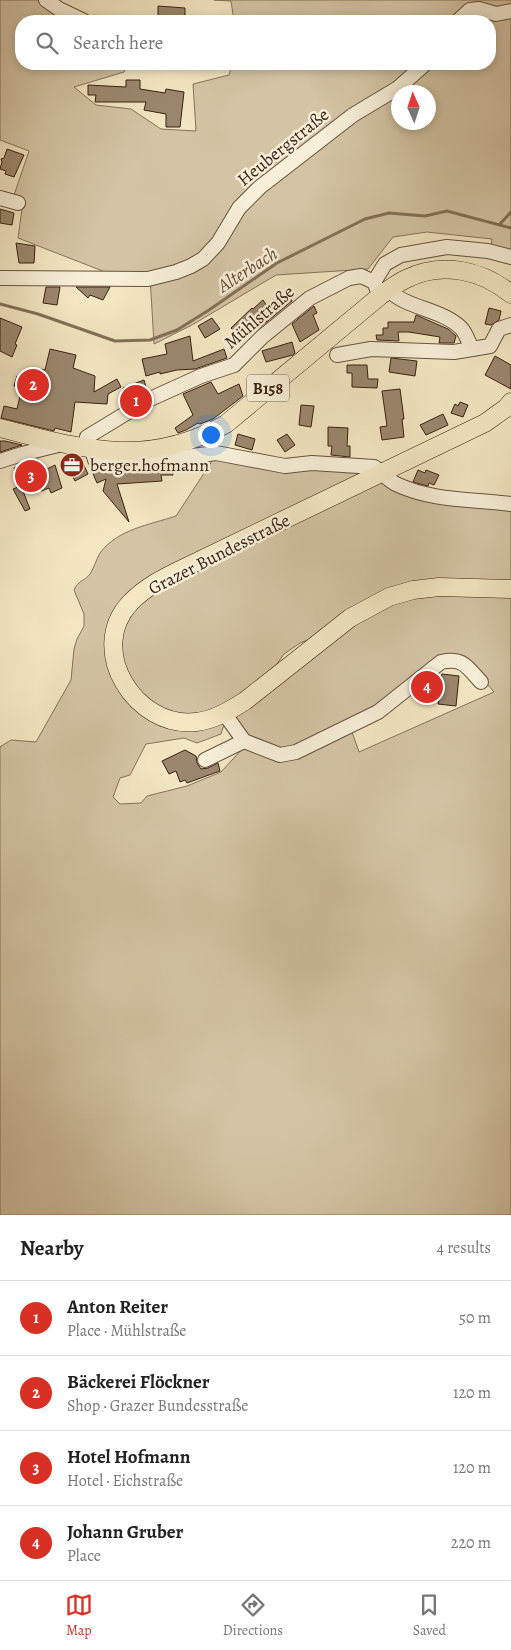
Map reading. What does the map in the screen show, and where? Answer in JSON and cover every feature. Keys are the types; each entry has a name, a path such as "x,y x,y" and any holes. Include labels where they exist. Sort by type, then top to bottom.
{"main road":[{"name":"B158","path":"0,428 89,449 127,452 168,447 204,436 226,424 381,289 423,273 458,270 485,277 498,283 511,294"},
{"name":"Grazer Bundesstraße","path":"511,402 506,408 485,423 148,587 129,604 120,619 115,634 114,651 119,673 129,692 143,706 159,717 177,722 195,723 226,713 245,701 350,618 389,597 412,590 439,587 511,589"}],"street":[{"path":"46,0 72,15"},
{"path":"484,5 496,14 511,11"},
{"path":"465,15 470,10 484,5"},
{"path":"474,15 484,5"},
{"name":"Heubergstraße","path":"0,278 148,279 191,266 203,259 218,243 239,208 260,187 353,115 398,88 418,70"},
{"path":"0,198 18,203"},
{"path":"381,289 385,264 401,255 448,247 488,251 511,257"},
{"name":"Mühlstraße","path":"89,449 87,437 148,400 201,376 234,365 262,337 310,298 349,278 361,276 395,296 442,315 462,329 472,349"},
{"path":"338,355 371,349 454,352 490,346 498,330 511,325"},
{"path":"0,461 64,444"},
{"path":"89,449 95,460 114,463 137,463 216,453 285,466 321,464 374,467 394,483 437,498 482,500 511,504"},
{"path":"226,713 228,720 244,741 280,755 296,752 378,712 441,662 452,659 462,662 480,682"},
{"path":"205,760 244,741"}],"shaded area":[{"path":"0,0 43,0 69,15 15,15 15,70 125,70 124,72 74,87 96,105 131,109 161,129 196,131 193,84 229,75 230,70 496,70 496,15 233,15 231,1 214,0 511,0 511,254 491,249 492,239 427,232 393,237 368,269 276,275 192,325 154,344 150,276 118,277 18,238 23,201 13,198 29,151 0,140"},
{"path":"214,458 370,471 112,617 137,710 151,721 167,728 202,730 351,627 382,609 405,600 424,596 511,596 511,1215 0,1215 0,747 11,740 36,742 71,680 74,649 84,626 84,614 74,590 77,584 90,574 100,553 107,545 125,533 176,516","holes":["447,654 463,656 494,692 359,752 351,729 363,717","234,722 244,747 221,772 187,786 147,796 141,803 120,804 113,797 120,778 130,775 146,744 184,738 197,743 221,734 223,727"]},
{"path":"381,480 511,508 511,584 414,583 322,634 300,643 284,654 274,668 233,703 201,714 170,714 132,686 121,655 122,638 125,627 138,604 149,594"}],"building":[{"path":"158,6 185,8 185,15 158,15"},
{"path":"126,80 140,80 140,89 165,93 166,89 184,92 180,127 166,127 166,114 144,110 146,102 95,102 96,95 88,95 88,85 126,87"},
{"path":"7,149 24,155 14,177 5,174 6,171 0,169 1,159 4,158"},
{"path":"0,209 14,213 12,225 0,223"},
{"path":"16,243 35,246 34,263 19,263"},
{"path":"46,287 60,287 57,305 43,303"},
{"path":"76,287 110,287 103,300 90,295 88,298"},
{"path":"287,291 292,301 257,330 252,324 239,336 231,328 263,300 267,306"},
{"path":"314,306 317,313 313,315 319,330 300,342 292,324"},
{"path":"489,308 501,311 499,320 491,325 485,324"},
{"path":"416,315 448,329 456,336 454,343 439,343 440,337 409,332 398,332 399,341 377,340 376,335 383,335 383,328 388,328 388,322 414,322"},
{"path":"0,318 22,327 12,357 0,351"},
{"path":"212,318 220,329 205,338 198,326"},
{"path":"190,336 193,361 224,349 227,358 195,369 177,370 160,374 160,372 146,376 142,359 167,354 165,344"},
{"path":"292,342 295,353 293,355 266,362 262,351"},
{"path":"50,349 76,355 73,368 95,376 94,392 117,379 121,387 108,394 107,404 75,402 71,432 55,428 54,431 1,418 4,406 17,409 22,388 14,386 17,376 23,378 28,370 32,368 45,370"},
{"path":"495,356 511,365 511,389 485,375"},
{"path":"391,358 417,361 415,376 389,372"},
{"path":"347,365 367,365 368,379 378,379 377,388 352,387 352,373 347,373"},
{"path":"144,380 147,391 128,402 123,388"},
{"path":"211,382 218,394 239,384 243,396 213,419 198,423 178,433 175,428 193,415 183,394"},
{"path":"400,389 404,437 382,440 380,427 387,426 382,391"},
{"path":"460,402 468,405 463,417 451,413 455,404 458,406"},
{"path":"301,405 314,406 311,427 299,425"},
{"path":"443,414 448,425 426,435 420,425"},
{"path":"328,427 348,428 347,446 350,446 350,457 331,455 332,446 328,446"},
{"path":"238,434 255,439 252,450 235,445"},
{"path":"287,434 295,445 285,452 277,440"},
{"path":"0,441 5,441 22,445 0,452"},
{"path":"75,456 80,457 88,474 75,481 65,461"},
{"path":"38,459 43,471 55,465 62,488 51,493 49,488 41,491 37,480 21,486 14,468"},
{"path":"172,467 173,475 161,475 162,481 117,484 129,522 103,491 106,479 97,483 91,469 137,472"},
{"path":"418,470 425,473 426,470 439,475 434,485 429,483 428,486 413,482"},
{"path":"21,486 30,509 25,511 13,489"},
{"path":"442,674 459,676 456,706 438,704 439,699 433,698 435,678 441,678"},
{"path":"185,750 196,756 197,763 201,769 218,763 220,771 187,783 185,780 180,782 176,771 169,774 162,761"}],"waterway":[{"name":"Alterbach","path":"0,304 38,314 115,341 150,340 177,330 277,263 365,219 389,213 425,216 447,211 511,228"},
{"path":"500,224 511,212"}],"place":[{"name":"Bäckerei Flöckner","path":"33,385"},
{"name":"Anton Reiter","path":"136,401"},
{"name":"berger.hofmann","path":"72,465"},
{"name":"Hotel Hofmann","path":"31,476"},
{"name":"Johann Gruber","path":"427,687"}]}
